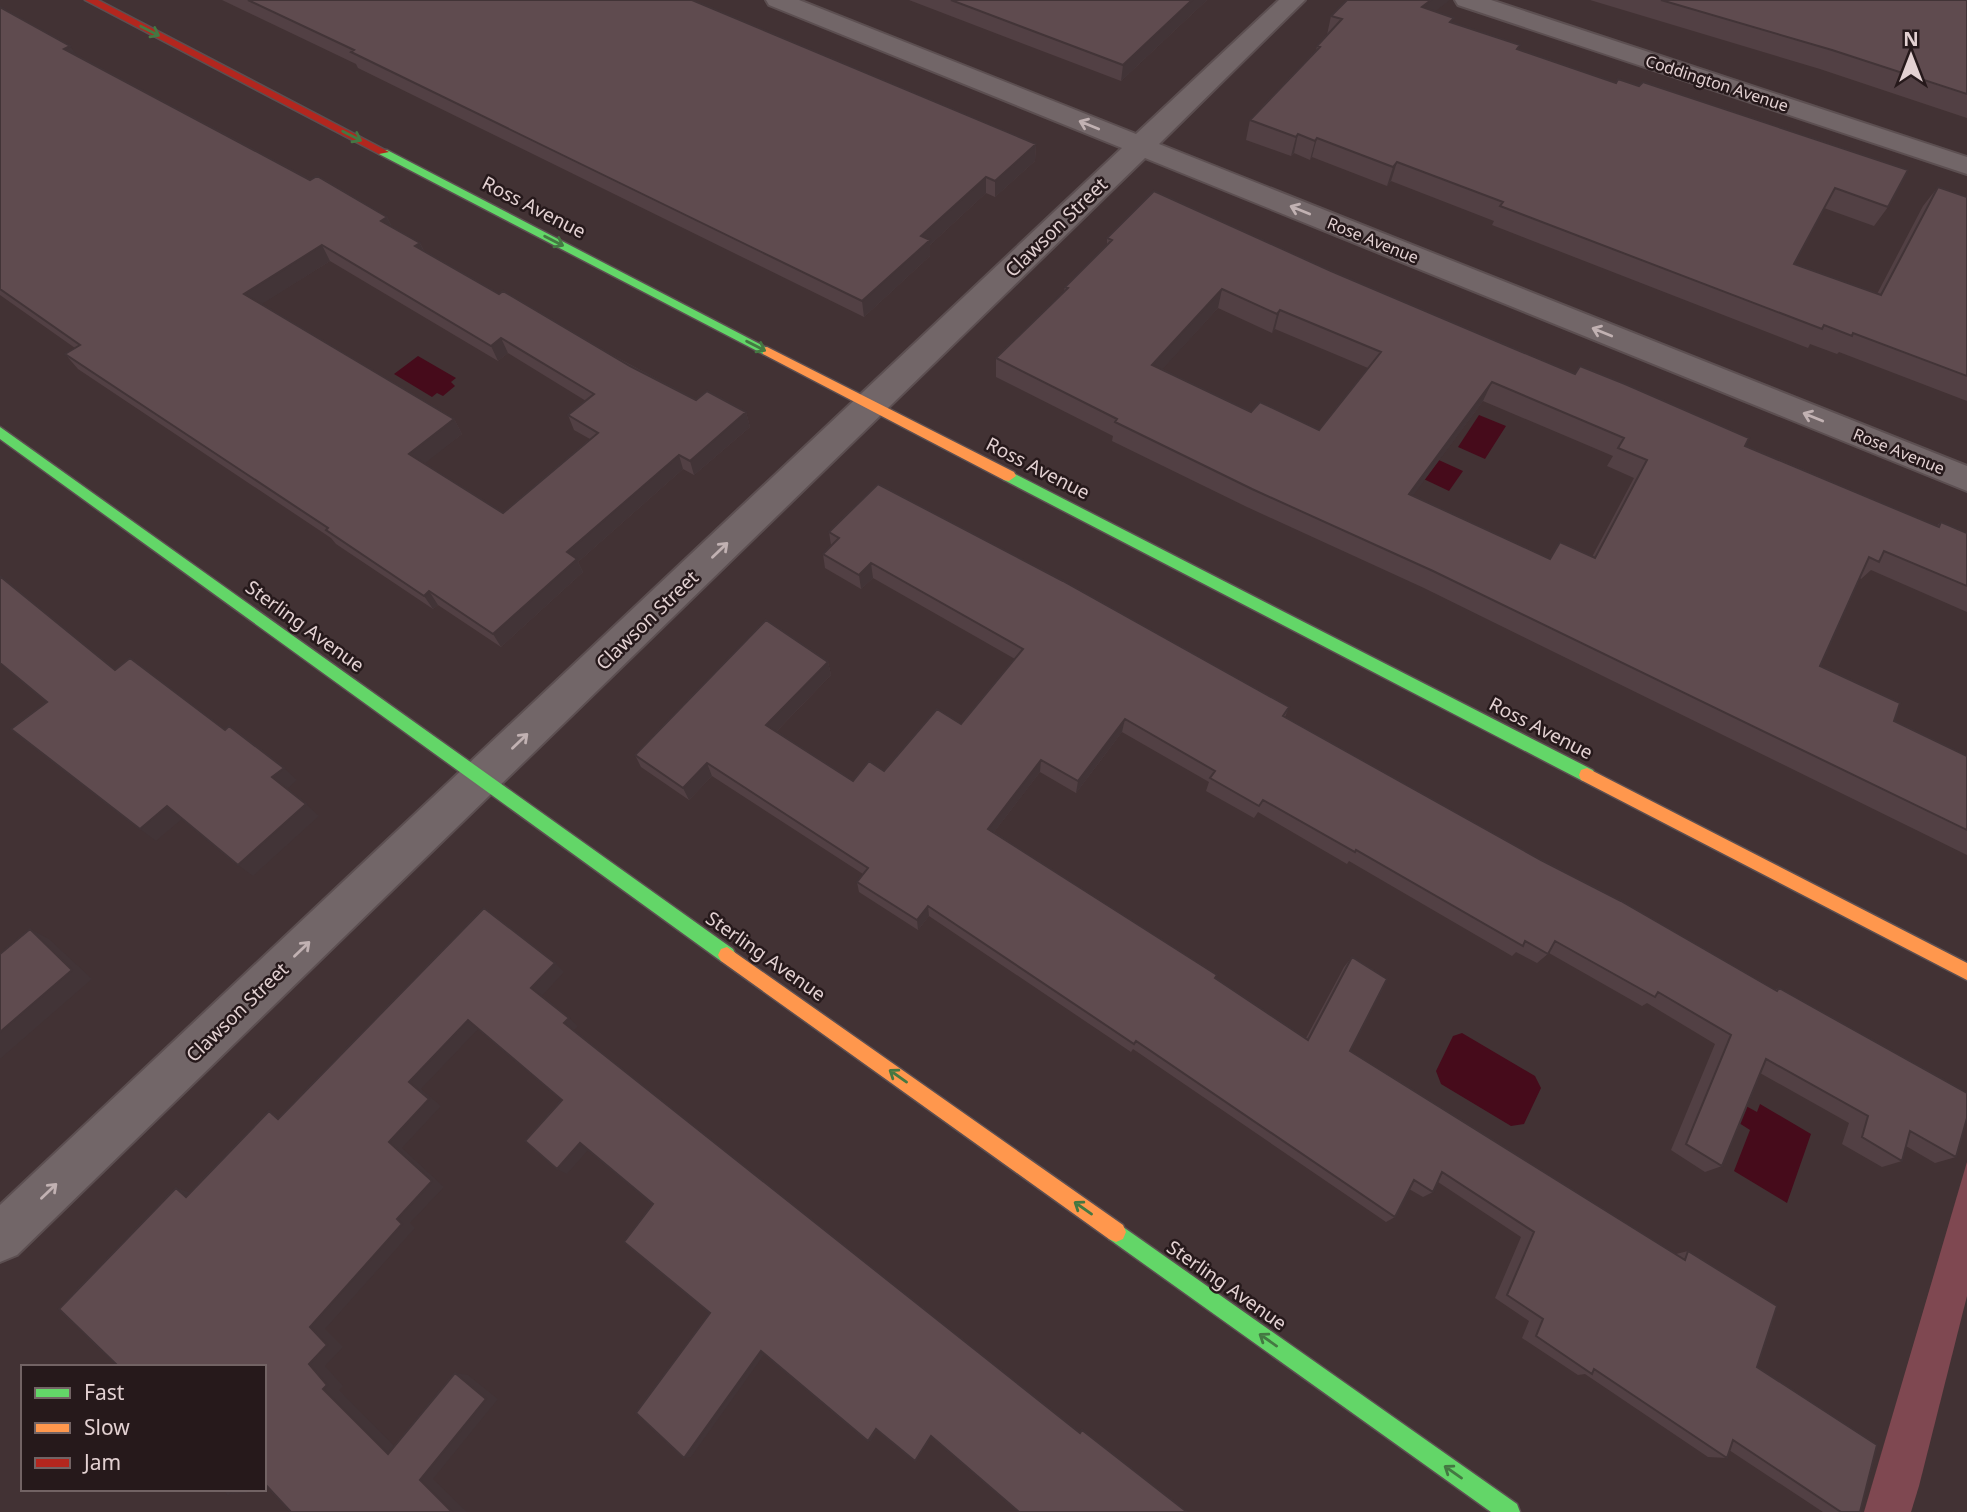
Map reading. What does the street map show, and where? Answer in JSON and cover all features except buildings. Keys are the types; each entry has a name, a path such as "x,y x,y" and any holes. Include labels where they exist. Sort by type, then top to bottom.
{"street":[{"name":"Ross Avenue","path":"90,0 1967,971"},
{"name":"Rose Avenue","path":"778,0 1967,479"},
{"name":"Clawson Street","path":"0,1238 1293,0"},
{"name":"Coddington Avenue","path":"1467,0 1967,166"},
{"name":"Sterling Avenue","path":"0,432 481,779 1509,1512"}],"shaded area":[{"path":"418,356 456,378 451,382 455,386 443,396 437,393 432,397 394,374"},
{"path":"1479,415 1506,426 1485,459 1458,447"},
{"path":"1408,446 1463,471 1449,491 1394,465"},
{"path":"1462,1033 1535,1076 1541,1088 1524,1124 1511,1126 1441,1084 1436,1071 1453,1036"},
{"path":"1760,1104 1811,1134 1787,1203 1734,1171 1750,1130 1739,1123 1746,1106 1757,1112"},
{"path":"1967,1162 1967,1296 1919,1486 1911,1512 1864,1512"}],"traffic: fast":[{"path":"383,152 767,351"},
{"path":"0,432 727,955"},
{"path":"1009,476 1587,775"},
{"path":"1116,1232 1509,1512"}],"traffic: slow":[{"path":"767,351 1009,476"},
{"path":"1587,775 1967,972"},
{"path":"727,955 1116,1232"}],"traffic: jam":[{"path":"90,0 383,152"}]}
